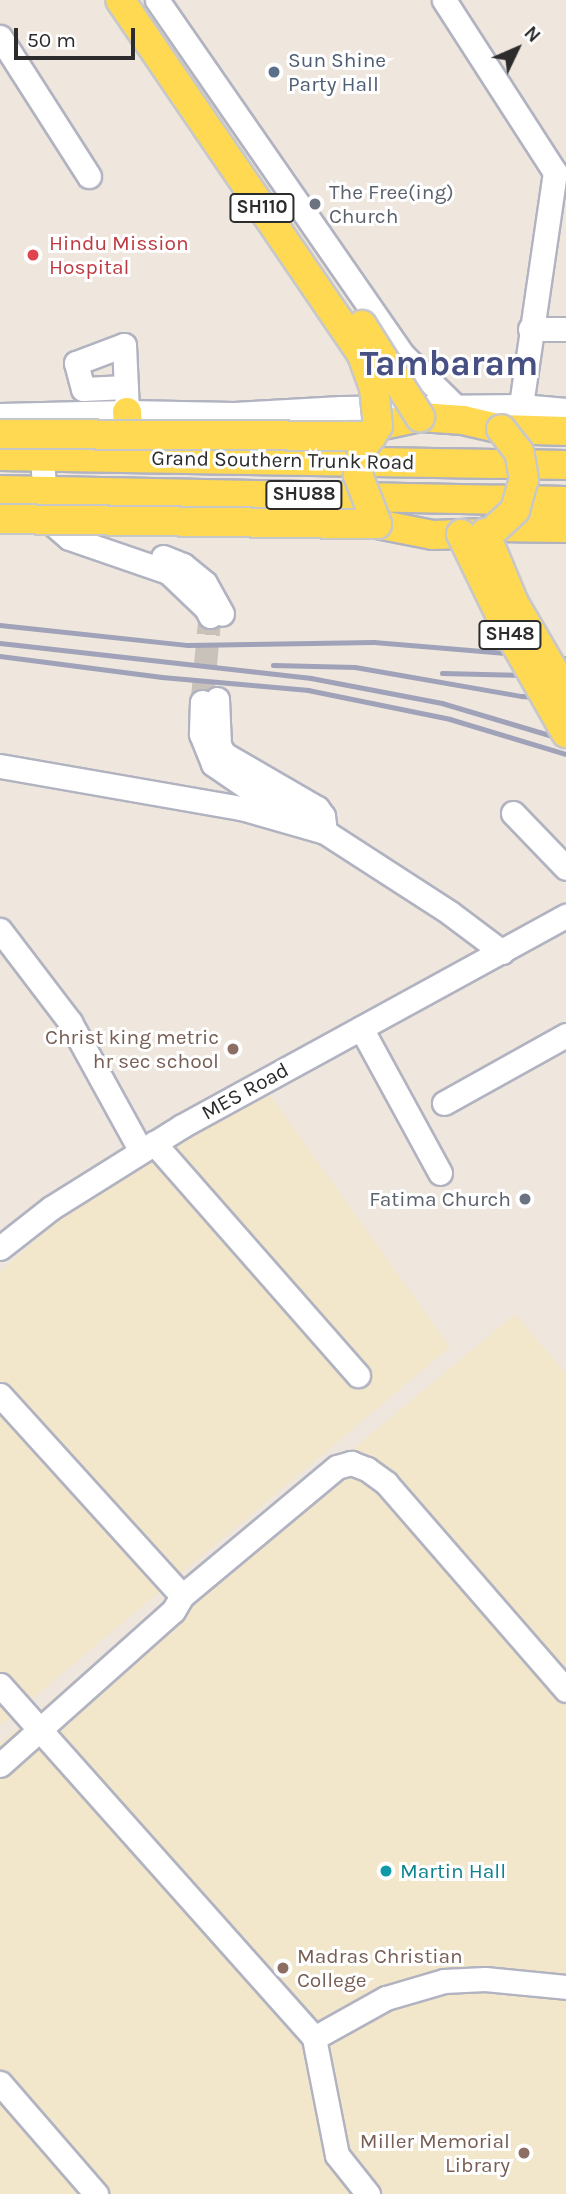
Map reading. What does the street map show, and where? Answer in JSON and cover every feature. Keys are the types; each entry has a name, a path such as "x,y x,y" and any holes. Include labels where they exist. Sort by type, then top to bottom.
{"main road":[{"name":"SH110","path":"120,0 361,353 374,388 375,431"},
{"name":"SH110","path":"138,0 380,351 420,416"},
{"path":"127,400 131,457"},
{"path":"0,434 375,431 420,416 463,420 501,429 566,431"},
{"path":"481,531 515,510 524,480 519,452 501,429"},
{"path":"375,431 363,448 358,475 377,524"},
{"name":"Grand Southern Trunk Road","path":"0,456 566,464"},
{"name":"Grand Southern Trunk Road","path":"0,491 566,501"},
{"path":"0,519 377,524 433,535 566,528"},
{"name":"SH48","path":"481,531 514,603 566,692"},
{"name":"SH48","path":"481,531 506,627 566,733"}],"street":[{"path":"157,0 403,355 456,407"},
{"path":"444,0 560,172 530,329 521,406"},
{"path":"0,37 89,176"},
{"path":"530,329 566,329"},
{"path":"0,415 127,400 234,414 341,408 521,406 566,410"},
{"path":"42,456 47,518 69,538 168,572 217,617 205,583 183,565 84,531 79,526 74,491"},
{"path":"210,701 201,734 213,764 248,788 299,815 317,830 450,913 502,952"},
{"path":"0,766 241,808 317,830"},
{"path":"513,813 566,868"},
{"name":"MES Road","path":"0,1248 51,1208 148,1147 566,916"},
{"path":"0,930 70,1022 148,1147 358,1375"},
{"path":"360,1028 440,1173"},
{"path":"444,1102 566,1035"},
{"path":"0,1395 182,1595"},
{"path":"0,1765 40,1733 173,1611 182,1595 318,1481 337,1467 351,1463 367,1469 386,1483 566,1690"},
{"path":"0,1685 314,2038 337,2155 368,2194"},
{"path":"314,2038 386,1998 444,1981 485,1979 566,1987"},
{"path":"0,2083 96,2194"}],"shaded area":[{"path":"270,1095 450,1347 0,1726 0,1272 88,1194 181,1139"},
{"name":"Madras Christian College","path":"515,1314 566,1374 566,2194 0,2194 0,1743"}],"tunnel":[{"path":"202,702 210,616"}],"railway":[{"path":"0,625 188,645 374,642 566,658"},
{"path":"0,643 311,678 442,703 566,740"},
{"path":"0,656 162,677 308,690 450,719 566,754"},
{"path":"273,665 355,667 522,696 566,700"},
{"path":"442,673 566,676"},
{"path":"538,683 566,688"}],"place":[{"name":"Sun Shine Party Hall","path":"274,72"},
{"name":"The Free(ing) Church","path":"315,204"},
{"name":"Hindu Mission Hospital","path":"33,255"},
{"name":"Christ king metric hr sec school","path":"233,1049"},
{"name":"Fatima Church","path":"525,1199"},
{"name":"Martin Hall","path":"386,1871"},
{"name":"Madras Christian College","path":"283,1968"},
{"name":"Miller Memorial Library","path":"524,2153"}],"district":[{"name":"Tambaram","path":"449,364"}]}
